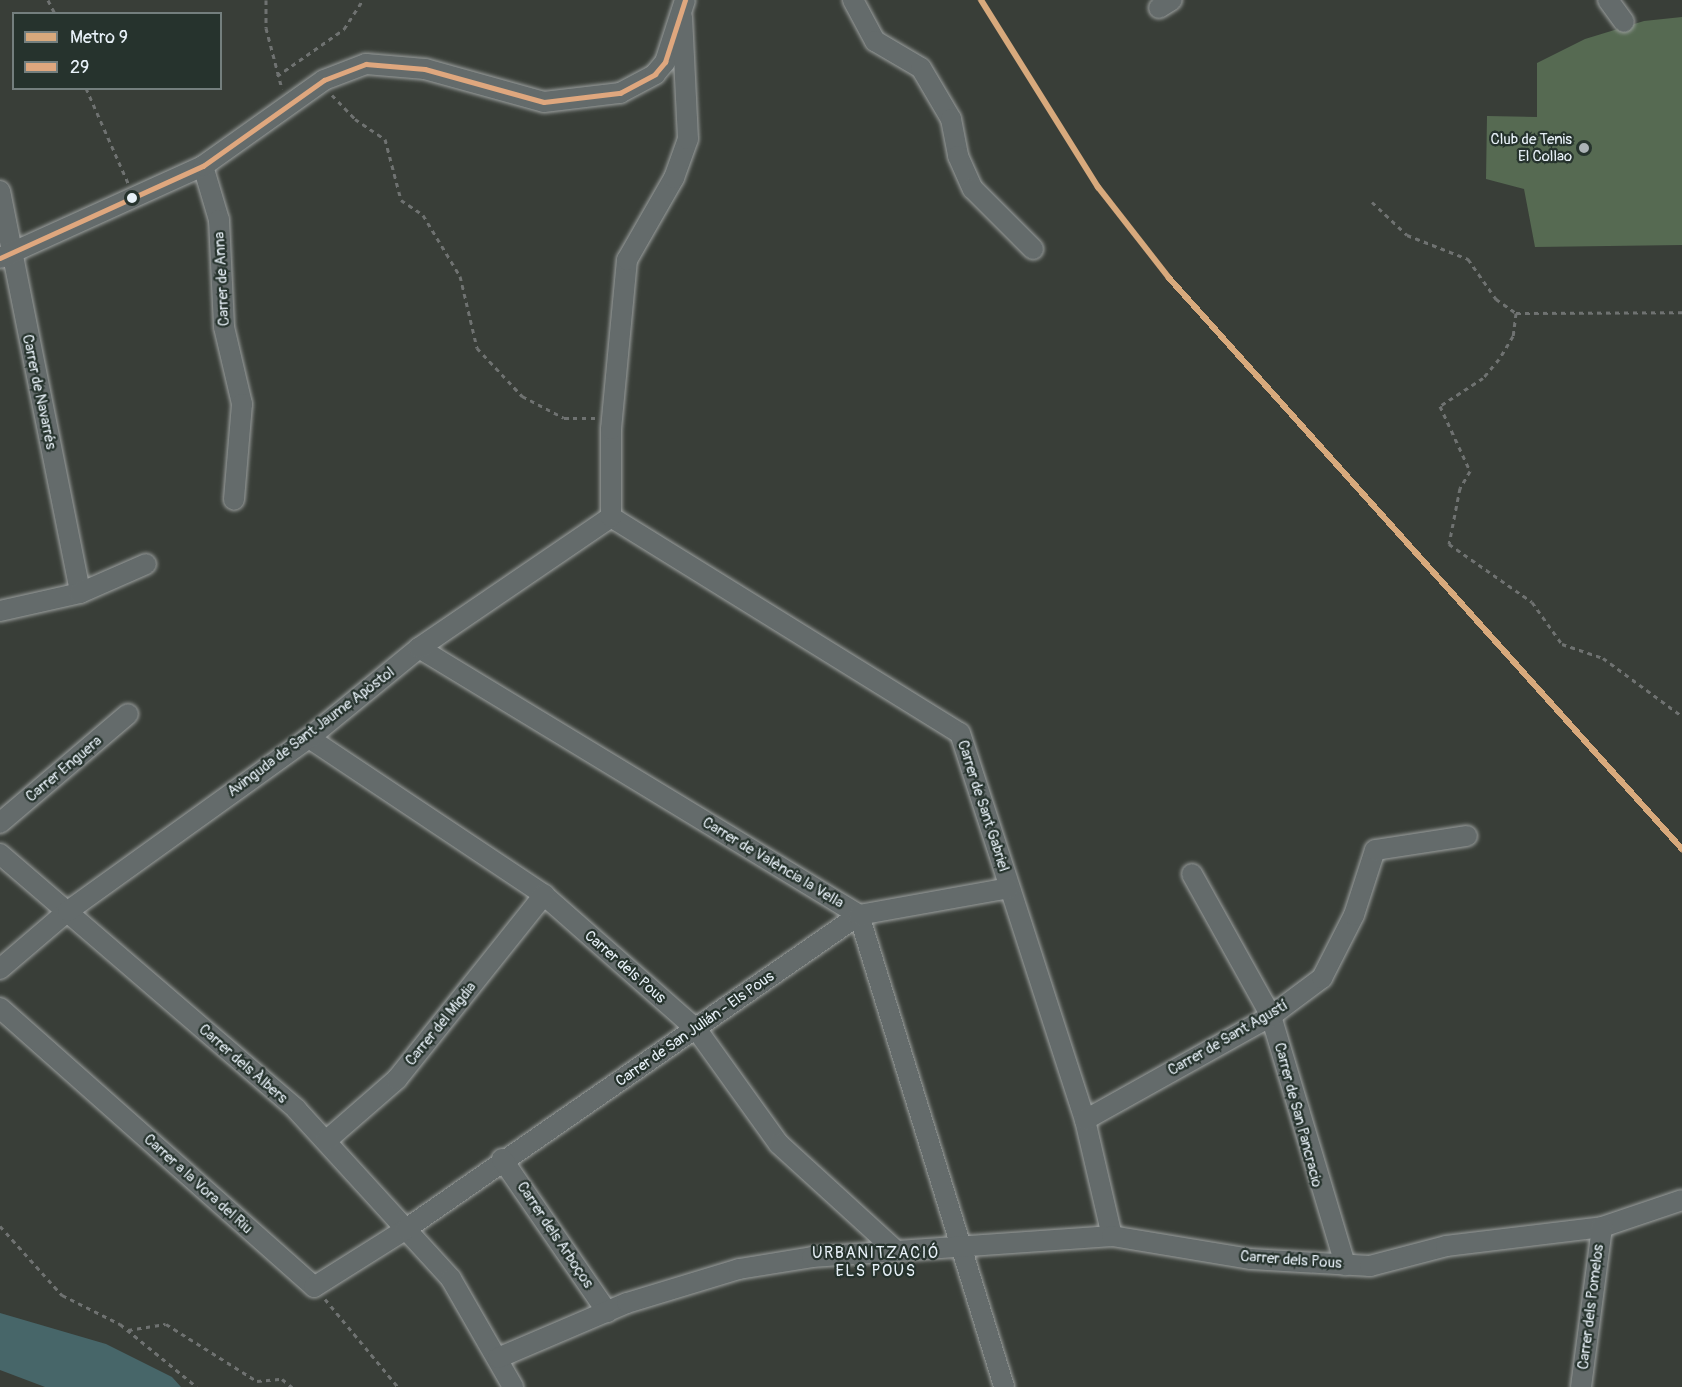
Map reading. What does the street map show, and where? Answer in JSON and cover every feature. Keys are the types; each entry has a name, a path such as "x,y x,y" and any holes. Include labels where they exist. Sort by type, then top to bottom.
{"street":[{"path":"853,0 875,41 921,68 951,119 958,156 973,189 1033,249"},
{"path":"1608,0 1624,22"},
{"path":"5,256 203,166 324,80 366,64 396,64 516,98 577,102 620,93 655,74 684,8"},
{"path":"611,517 612,419 627,260 674,178 688,139 684,8"},
{"name":"Carrer de Anna","path":"203,166 219,220 224,327 242,404 234,500"},
{"name":"Carrer de Navarrés","path":"0,191 5,256 80,593"},
{"name":"Avinguda de Sant Jaume Apòstol","path":"0,969 68,911 309,738 419,648 611,517"},
{"name":"Carrer de Sant Gabriel","path":"611,517 960,733 1085,1120 1112,1236"},
{"path":"0,611 80,593 146,564"},
{"name":"Carrer de València la Vella","path":"419,648 859,915 957,1247 1004,1387"},
{"name":"Carrer Enguera","path":"0,823 128,714"},
{"name":"Carrer dels Pous","path":"309,738 544,895 697,1030 778,1144 894,1249"},
{"name":"Carrer de Sant Agustí","path":"1085,1120 1271,1016 1322,978 1354,915 1375,850 1467,836"},
{"name":"Carrer dels Àlbers","path":"0,854 68,911 326,1141 451,1279 513,1387"},
{"name":"Carrer de San Pancracio","path":"1192,874 1271,1016 1345,1265"},
{"name":"Carrer de San Julián - Els Pous","path":"406,1229 502,1159 697,1030 859,915 1009,888"},
{"name":"Carrer del Migdia","path":"326,1141 397,1079 544,895"},
{"name":"Carrer a la Vora del Riu","path":"0,1008 314,1287"},
{"name":"Carrer dels Arboços","path":"502,1159 607,1312"},
{"name":"Carrer dels Pous","path":"498,1358 607,1312 740,1269 894,1249 1112,1236 1251,1259 1370,1266 1446,1246 1602,1227 1682,1200"},
{"name":"Carrer dels Pomelos","path":"1581,1387 1602,1227"},
{"path":"314,1287 406,1229"}],"path":[{"path":"266,0 266,28 277,76 289,104"},
{"path":"277,76 344,29 363,0"},
{"path":"324,80 354,119 385,139 401,200 423,214 460,276 477,348 489,363 522,396 564,418 612,419"},
{"path":"87,90 134,198"},
{"path":"1372,202 1407,235 1468,259 1496,298 1516,313 1682,312"},
{"path":"1516,313 1512,336 1483,378 1440,406 1470,471 1460,488 1449,544 1532,602 1562,644 1603,658 1682,716"},
{"path":"0,1227 62,1295 128,1330 196,1387"},
{"path":"314,1287 398,1387"},
{"path":"128,1330 166,1324 256,1381 282,1379 292,1387"}],"green space":[{"name":"Club de Tenis El Collao","path":"1682,17 1682,245 1535,247 1524,189 1486,179 1487,116 1537,117 1537,63 1585,39 1644,21"}],"water":[{"path":"0,1313 106,1344 172,1377 181,1387 45,1387 0,1370"}],"metro line":[{"name":"9","path":"981,0 1098,187 1169,278 1682,849"}],"transit line":[{"name":"29","path":"0,258 203,166 324,80 366,64 425,69 544,102 620,93 655,74 665,62 685,0"}],"place":[{"name":"Club de Tenis El Collao","path":"1584,148"}],"district":[{"name":"URBANITZACIÓ ELS POUS","path":"876,1262"}]}
